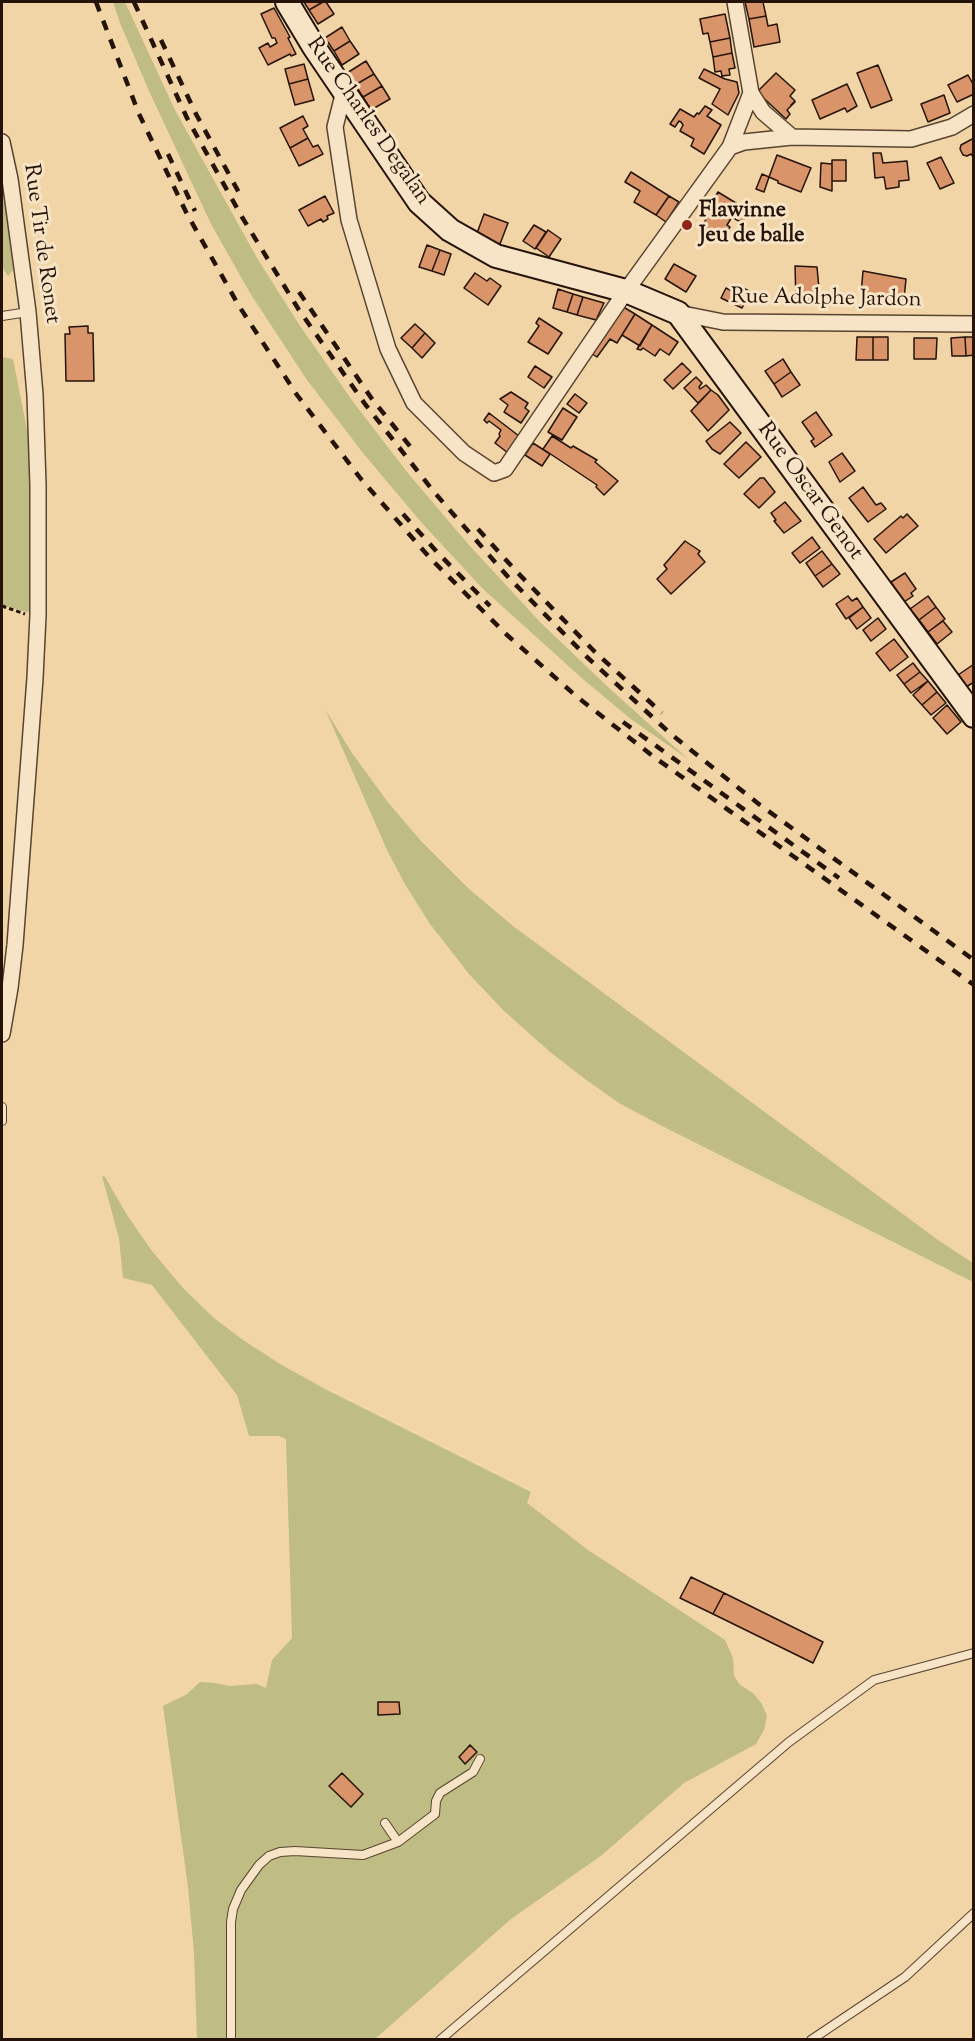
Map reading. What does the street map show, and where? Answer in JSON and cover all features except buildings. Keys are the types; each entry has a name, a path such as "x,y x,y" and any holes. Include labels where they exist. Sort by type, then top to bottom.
{"street":[{"name":"Rue Charles Degalan","path":"287,2 418,202 450,230 496,256 626,291"},
{"path":"735,2 751,93 763,112 792,137"},
{"path":"344,91 335,128 349,220 388,349 414,403 465,453 494,472 505,469 626,291 729,147 751,93"},
{"path":"729,147 744,142 792,137 911,139 952,127 974,114"},
{"name":"Rue Tir de Ronet","path":"2,142 10,179 28,312 36,429 38,615 16,933 2,1034"},
{"path":"626,291 678,313"},
{"name":"Rue Adolphe Jardon","path":"678,313 723,322 974,324"},
{"name":"Rue Oscar Genot","path":"678,313 974,716"}],"lane":[{"path":"2,316 28,312"},
{"path":"2,1107 2,1121"},
{"path":"440,2040 789,1742 874,1680 974,1653"},
{"path":"231,2040 233,1909 241,1890 259,1865 269,1856 280,1852 363,1855 398,1842 435,1814 440,1793 473,1772 480,1760"},
{"path":"385,1824 398,1842"},
{"path":"811,2040 905,1977 974,1913"}],"path":[{"path":"2,606 22,614 38,615"}],"shaded area":[{"path":"113,2 125,2 175,110 257,258 300,326 354,403 407,472 469,545 541,623 688,759 632,720 483,589 421,522 363,453 307,380 250,293 211,224 149,91"},
{"path":"2,142 22,259 8,276 2,267"},
{"path":"2,357 13,359 38,485 38,615 2,605"},
{"path":"325,709 352,753 387,801 420,840 469,889 513,926 938,1240 973,1263 973,1282 619,1103 550,1052 503,1010 469,974 430,924 387,850"},
{"path":"102,1176 105,1177 127,1215 152,1251 183,1288 214,1318 280,1364 325,1389 531,1492 527,1503 588,1550 725,1640 733,1658 734,1676 740,1685 753,1693 762,1704 767,1716 764,1730 756,1744 684,1783 602,1855 511,1919 375,2039 197,2039 194,1953 188,1887 163,1706 187,1694 200,1682 229,1686 257,1684 266,1688 272,1660 292,1638 286,1439 279,1436 249,1436 237,1395 152,1285 123,1278 119,1238"}],"railway":[{"path":"96,2 139,114 187,214 239,306 297,395 361,479 430,558 507,635 576,696 654,757 974,985"},
{"path":"134,2 187,118 242,217 299,310 365,404 434,492 509,578 588,658 672,735 760,805 974,960"},
{"path":"161,40 196,114 243,200"},
{"path":"168,154 195,211"},
{"path":"299,292 372,399 413,450"},
{"path":"403,514 490,606"},
{"path":"478,529 594,651 662,713"},
{"path":"623,722 839,878"}],"place":[{"name":"Flawinne Jeu de balle","path":"687,225"}]}
